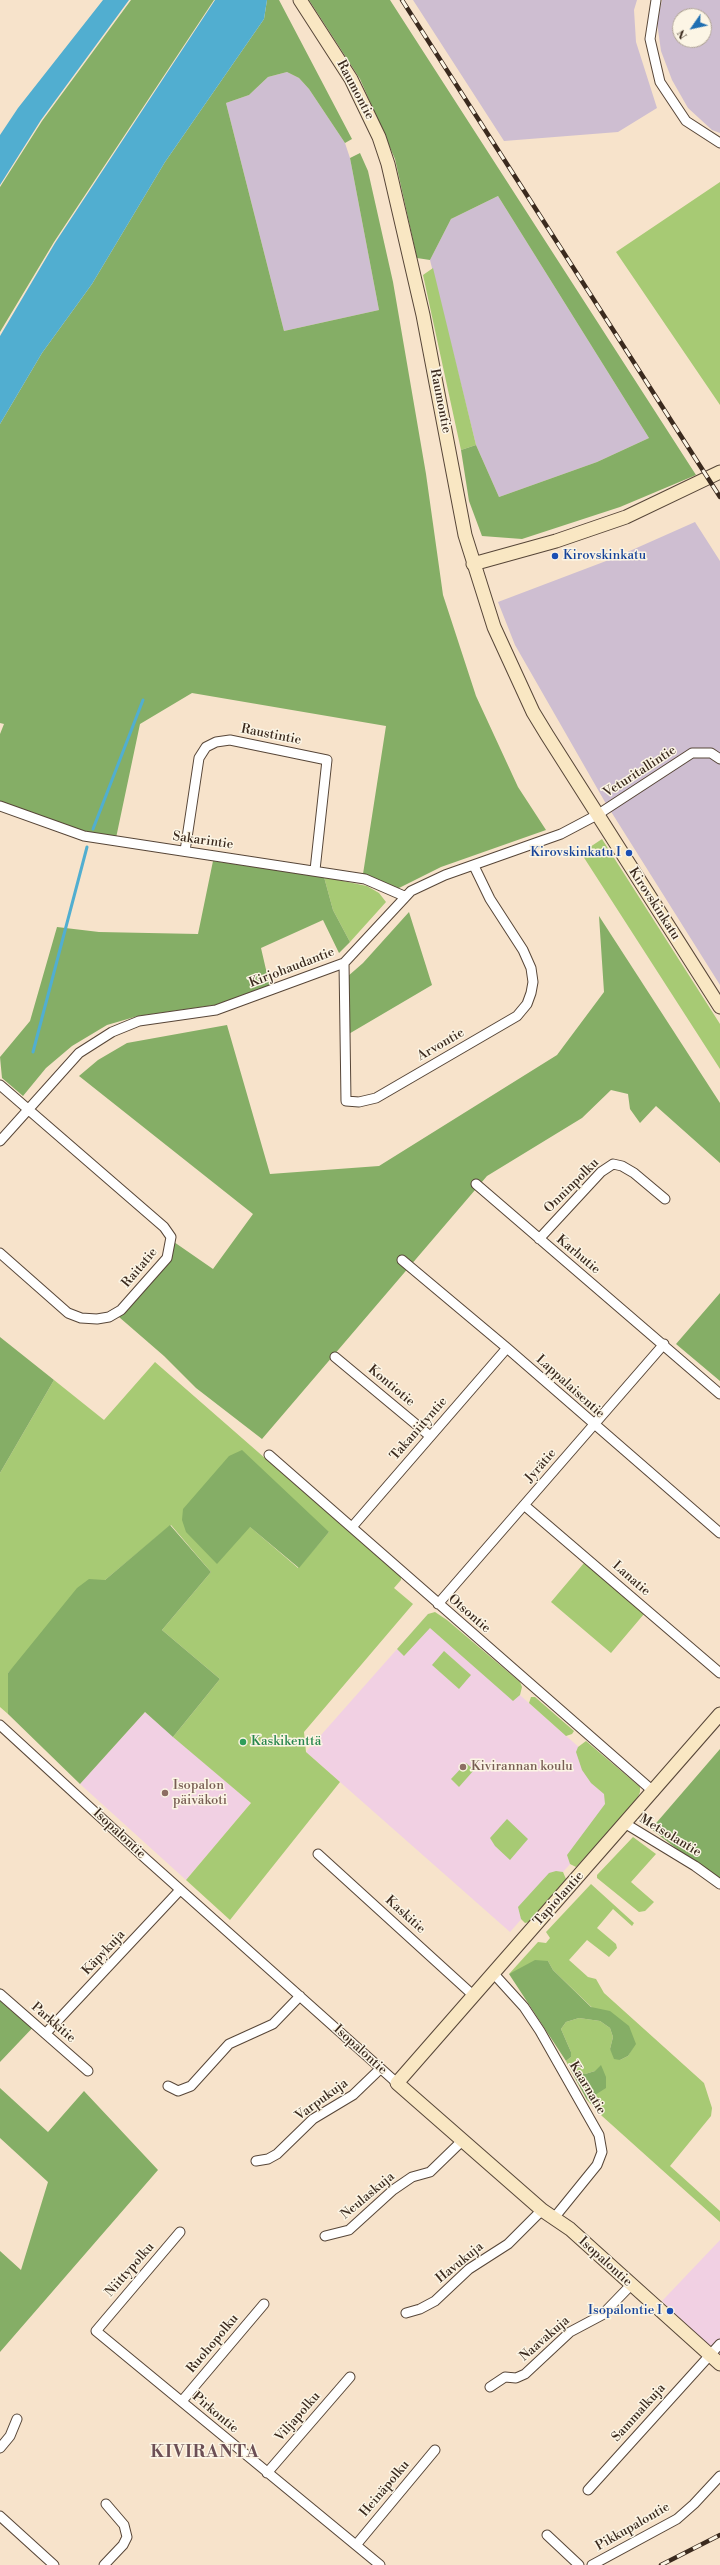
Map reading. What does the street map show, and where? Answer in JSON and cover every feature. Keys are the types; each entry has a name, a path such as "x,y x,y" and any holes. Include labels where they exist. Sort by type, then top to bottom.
{"street":[{"path":"656,0 650,39 660,82 686,121 720,143"},
{"name":"Raumontie","path":"301,2 351,79 379,137 388,164 415,275 465,535 473,564"},
{"path":"473,564 556,541 626,517 720,472"},
{"name":"Kirovskinkatu","path":"473,564 494,627 533,712 720,1007"},
{"name":"Raustintie","path":"186,851 199,758 206,747 216,742 230,740 327,760 315,870"},
{"name":"Veturitallintie","path":"597,815 692,753 711,753 720,758"},
{"name":"Sakarintie","path":"0,806 84,836 315,870 365,879 404,896"},
{"name":"Kirjohaudantie","path":"0,1141 28,1108 79,1053 112,1032 139,1021 216,1010 344,963 404,896 427,882 542,842 597,815"},
{"name":"Arvontie","path":"344,963 346,1101 360,1102 376,1098 517,1016 527,1004 532,993 533,982 531,968 523,950 490,899 474,866"},
{"name":"Raitatie","path":"0,1085 164,1227 171,1237 171,1249 167,1258 121,1310 109,1317 97,1319 81,1318 68,1313 0,1253"},
{"name":"Onninpolku","path":"539,1239 601,1172 613,1164 622,1166 634,1173 665,1199"},
{"name":"Karhutie","path":"476,1184 664,1344 720,1394"},
{"name":"Lappalaisentie","path":"402,1260 507,1348 593,1425 720,1533"},
{"name":"Jyrätie","path":"438,1604 664,1344"},
{"name":"Takaniityntie","path":"352,1527 507,1348"},
{"name":"Kontiotie","path":"335,1357 430,1436"},
{"name":"Otsontie","path":"269,1455 654,1792"},
{"name":"Lanatie","path":"524,1505 720,1673"},
{"name":"Tapiolantie","path":"397,2083 626,1824 720,1714"},
{"name":"Isopalontie","path":"3,1727 180,1890 380,2069 542,2210 554,2218 720,2364"},
{"name":"Metsolantie","path":"626,1824 695,1866 720,1884"},
{"name":"Kaskitie","path":"318,1854 474,1996"},
{"name":"Käpykuja","path":"46,2033 180,1890"},
{"name":"Kaarnatie","path":"494,1974 524,2007 540,2031 600,2135 602,2152 597,2165 554,2218"},
{"name":"Parkkitie","path":"0,1994 88,2071"},
{"path":"168,2086 178,2091 191,2086 229,2044 273,2024 300,1996"},
{"name":"Varpukuja","path":"256,2161 268,2159 277,2154 313,2119 353,2095 380,2069"},
{"name":"Neulaskuja","path":"325,2236 349,2230 393,2190 412,2177 430,2172 462,2141"},
{"name":"Havukuja","path":"406,2312 420,2309 435,2301 469,2269 508,2244 542,2210"},
{"name":"Niittypolku","path":"101,2325 180,2232"},
{"name":"Naavakuja","path":"490,2387 505,2377 516,2378 525,2374 570,2332 602,2314 631,2285"},
{"name":"Ruohopolku","path":"182,2401 264,2304"},
{"name":"Pirkontie","path":"101,2325 96,2331 380,2565"},
{"name":"Sammalkuja","path":"588,2490 720,2344"},
{"name":"Viljapolku","path":"267,2473 350,2377"},
{"path":"0,2448 10,2436 17,2420"},
{"name":"Heinäpolku","path":"356,2545 435,2450"},
{"name":"Pikkupalontie","path":"592,2565 677,2518 694,2504 720,2476"},
{"path":"104,2565 123,2545 127,2537 124,2525 106,2504"},
{"path":"0,2516 52,2565"},
{"path":"547,2535 579,2565"}],"shaded area":[{"path":"413,0 637,0 634,10 636,42 657,108 618,132 504,141"},
{"path":"662,0 720,0 720,133 712,130 688,108 672,80 661,51 657,22"},
{"path":"287,72 299,78 309,89 345,143 350,158 379,310 284,331 226,103 249,95 268,77"},
{"path":"498,196 649,438 597,462 499,497 476,445 430,260 451,219"},
{"path":"695,522 720,561 720,985 605,802 515,645 498,602 614,558"},
{"name":"Kivirannan koulu","path":"428,1614 632,1794 510,1932 306,1752"},
{"name":"Isopalon päiväkoti","path":"145,1712 251,1803 186,1880 80,1784"},
{"path":"720,2240 720,2356 662,2301"}],"green space":[{"path":"131,0 214,0 54,242 0,332 0,187 42,121"},
{"path":"267,0 279,0 352,139 345,143 309,89 299,78 287,72 268,77 249,95 226,103 284,331 379,310 350,158 360,153 368,171 393,282 426,474 443,595 476,696 518,787 546,830 441,867 399,888 396,892 388,884 363,874 386,726 192,693 140,724 116,838 75,832 0,803 0,734 4,724 0,723 0,424 42,353 92,284 165,162 264,19"},
{"path":"309,0 390,0 696,475 620,507 522,539 482,536 469,501 461,450 476,445 499,497 597,462 649,438 498,196 451,219 430,260 417,258 395,159 360,79"},
{"path":"720,182 720,405 616,252"},
{"path":"433,268 476,445 461,450 423,275"},
{"path":"602,839 720,1024 720,1069 581,853"},
{"path":"213,861 324,877 333,910 350,942 339,953 323,920 261,948 270,987 215,1005 138,1016 107,1025 72,1046 46,1068 23,1096 2,1078 0,1057 30,1021 57,927 99,932 198,934"},
{"path":"324,877 367,886 379,893 386,902 350,942 333,910"},
{"path":"409,912 432,985 347,1035 347,977 363,963"},
{"path":"599,916 720,1103 720,1163 656,1106 640,1123 630,1109 628,1094 611,1090 582,1118 487,1176 262,1439 196,1388 164,1356 119,1317 169,1260 174,1242 213,1269 253,1214 79,1076 98,1060 127,1043 227,1025 270,1174 379,1166 557,1055 604,992"},
{"path":"720,1293 720,1381 676,1344"},
{"path":"0,1337 54,1380 0,1473"},
{"path":"155,1362 401,1577 401,1580 394,1588 413,1604 304,1732 306,1752 340,1782 230,1920 186,1880 251,1803 173,1737 220,1679 162,1630 211,1572 171,1525 105,1580 8,1673 8,1714 0,1707 0,1473 54,1380 104,1420","holes":["249,1526 329,1532 298,1568"]},
{"path":"242,1450 329,1532 299,1568 250,1527 217,1564 186,1532 182,1520 183,1509 229,1456"},
{"path":"170,1525 211,1572 162,1630 220,1679 173,1737 145,1712 80,1784 8,1714 8,1673 77,1588 89,1579 105,1580"},
{"path":"584,1563 644,1614 611,1653 551,1602"},
{"path":"435,1612 447,1620 520,1682 522,1687 520,1695 513,1701 430,1628 404,1656 397,1649 428,1614"},
{"path":"444,1651 471,1675 459,1689 432,1665"},
{"path":"531,1697 535,1697 574,1731 572,1734 566,1736 529,1703"},
{"path":"586,1741 640,1787 640,1792 636,1802 576,1867 570,1864 567,1855 605,1804 604,1794 591,1783 582,1770 576,1752 578,1747"},
{"path":"720,1749 720,1882 651,1829"},
{"path":"466,1763 474,1770 459,1787 451,1779"},
{"path":"507,1819 528,1839 510,1860 495,1846 490,1838"},
{"path":"633,1837 656,1854 631,1882 654,1902 645,1911 639,1912 597,1878 597,1875"},
{"path":"556,1871 563,1872 566,1879 529,1922 525,1923 521,1919 518,1907 549,1873"},
{"path":"591,1884 634,1923 632,1926 613,1909 597,1928 616,1944 617,1948 609,1957 587,1940 569,1960 588,1977 596,1979 604,1993 704,2083 712,2108 711,2116 670,2166 720,2211 720,2222 602,2116 587,2100 594,2097 595,2071 585,2074 570,2069 566,2061 571,2057 571,2052 561,2029 566,2022 579,2018 600,2021 610,2028 613,2037 610,2049 620,2060 628,2056 633,2047 553,1970 548,1961 509,1974 538,1942 546,1943 550,1938 546,1932"},
{"path":"535,1960 548,1961 553,1970 591,2007 610,2011 629,2026 636,2044 628,2056 620,2060 614,2059 610,2049 613,2037 610,2028 600,2021 579,2018 566,2022 561,2029 571,2052 571,2057 566,2061 509,1974"},
{"path":"0,1988 39,2021 0,2062"},
{"path":"601,2065 606,2077 606,2088 587,2100 570,2069 585,2074 595,2071"},
{"path":"0,2088 48,2132 84,2091 158,2170 0,2352 0,2251 21,2270 48,2182 0,2138"}],"water":[{"path":"103,0 129,0 41,120 0,185 0,135 18,108"},
{"path":"215,0 267,0 264,19 165,162 92,284 42,353 0,424 0,336 55,243"}],"waterway":[{"path":"93,829 143,700"},
{"path":"33,1052 87,847"}],"railway":[{"path":"402,0 720,497"},
{"path":"661,2565 720,2535"}],"place":[{"name":"Kirovskinkatu","path":"555,556"},
{"name":"Kirovskinkatu I","path":"629,853"},
{"name":"Kaskikenttä","path":"243,1742"},
{"name":"Kivirannan koulu","path":"463,1767"},
{"name":"Isopalon päiväkoti","path":"165,1793"},
{"name":"Isopalontie I","path":"670,2311"}],"district":[{"name":"KIVIRANTA","path":"205,2453"}]}
